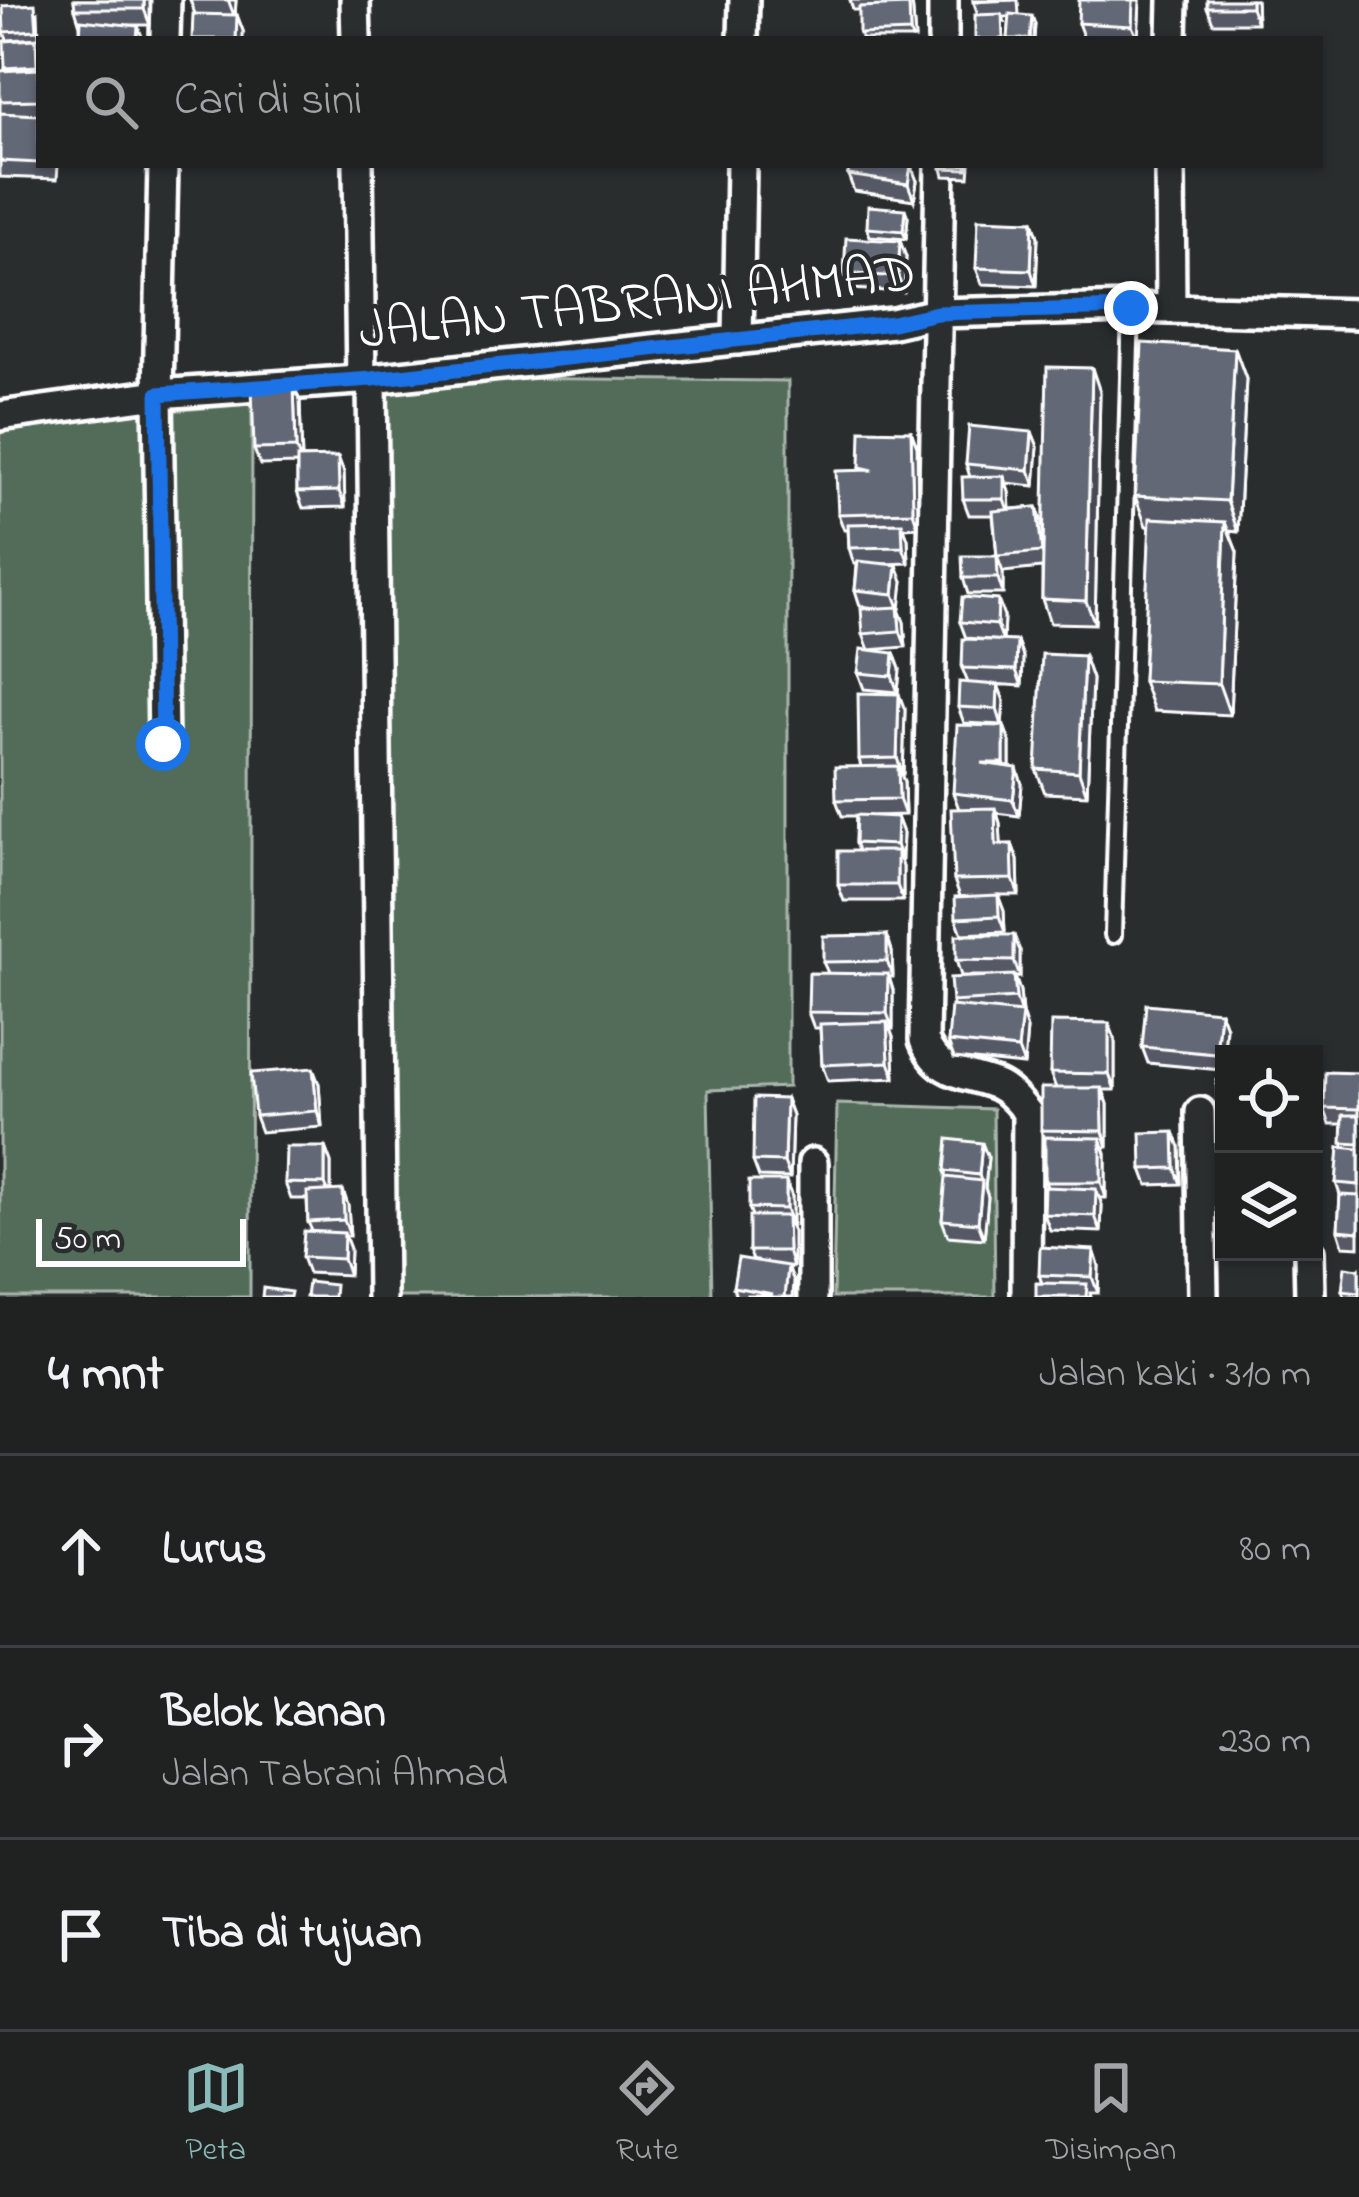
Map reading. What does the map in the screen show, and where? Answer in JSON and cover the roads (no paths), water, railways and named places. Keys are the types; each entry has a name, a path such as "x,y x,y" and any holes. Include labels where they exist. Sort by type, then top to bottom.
{"street":[{"path":"165,36 166,0"},
{"path":"356,0 356,36"},
{"path":"743,36 744,0"},
{"path":"943,36 944,0"},
{"path":"1172,36 1173,0"},
{"path":"163,168 158,394 163,744"},
{"path":"358,168 382,1297"},
{"path":"738,340 741,168"},
{"path":"940,168 924,1040 944,1069 996,1085 1013,1095 1027,1112 1026,1297"},
{"path":"1170,168 1171,308"},
{"name":"JALAN TABRANI AHMAD","path":"0,416 158,394 366,380 893,323 937,313 1171,308 1359,314"},
{"path":"1200,1112 1203,1297"},
{"path":"813,1297 814,1163"},
{"path":"1309,1261 1310,1297"}],"lane":[{"path":"1113,935 1131,308"}]}
